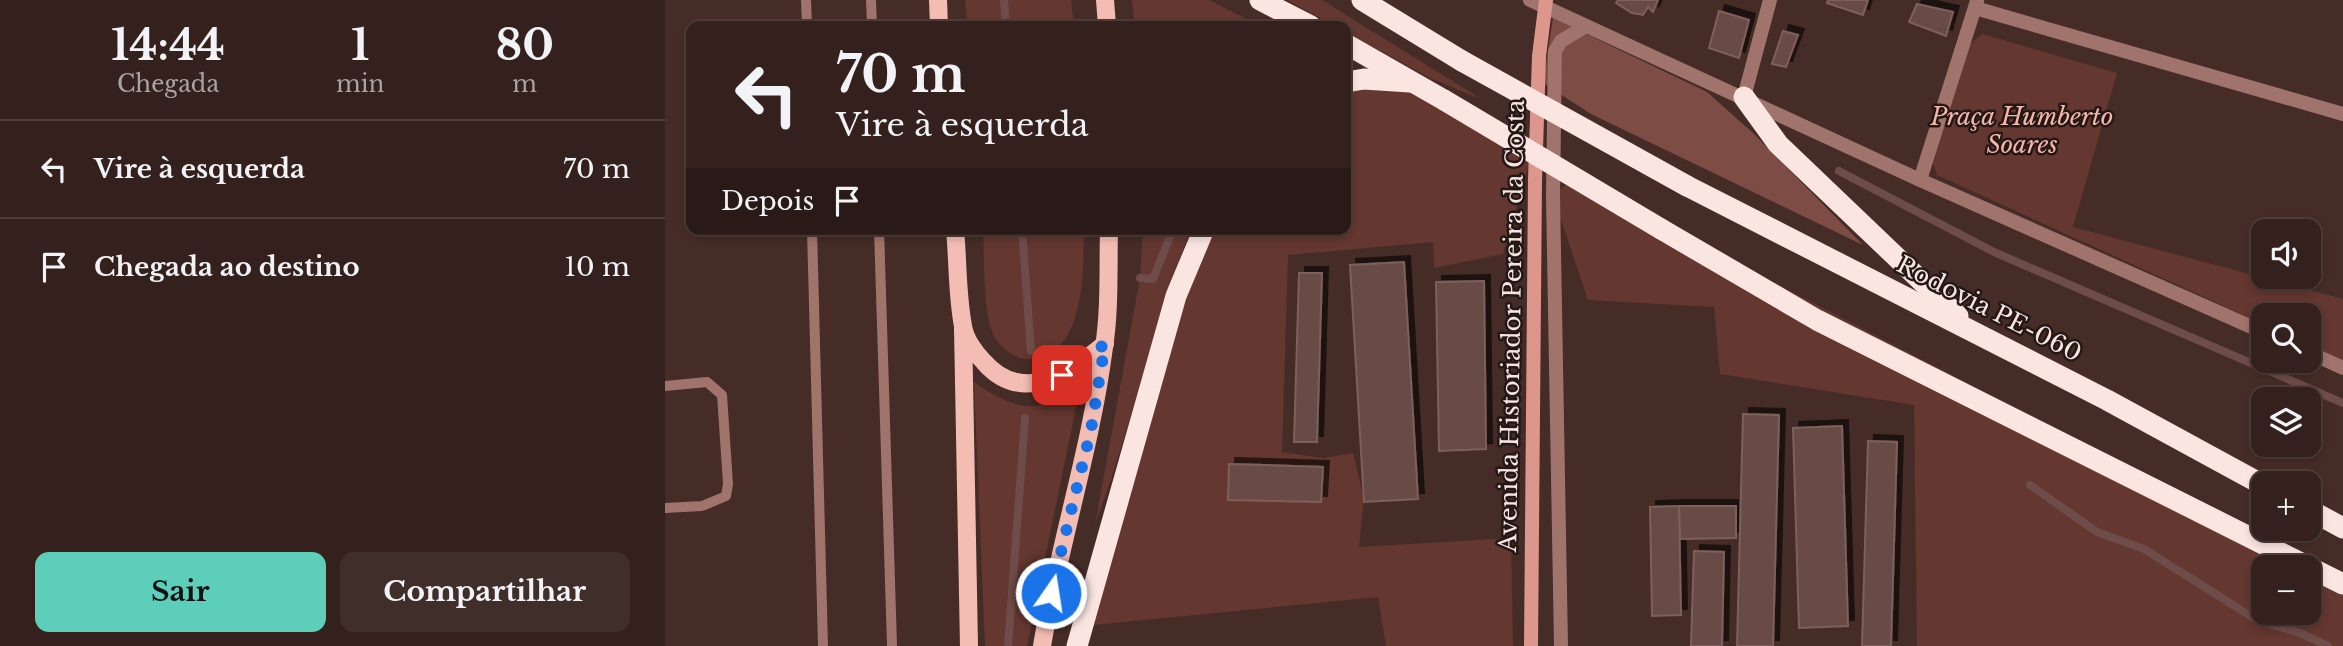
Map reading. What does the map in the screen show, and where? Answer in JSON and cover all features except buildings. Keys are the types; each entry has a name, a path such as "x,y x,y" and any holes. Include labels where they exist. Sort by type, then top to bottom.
{"highway":[{"path":"1260,0 1301,21"},
{"name":"Rodovia PE-060","path":"1362,0 1462,61 1687,186 2107,400 2251,478"},
{"path":"1353,48 1817,320 2343,584"},
{"path":"1351,81 1364,79 1415,83"},
{"path":"1744,97 1778,144 1977,334"},
{"path":"1077,646 1172,308 1202,235"},
{"path":"2321,516 2343,528"}],"main road":[{"path":"937,0 939,21"},
{"path":"1105,0 1107,21"},
{"path":"955,235 963,328 969,646"},
{"path":"1042,646 1051,593 1091,430 1105,344 1109,235"},
{"path":"963,328 975,352 989,369 1021,385 1043,383 1062,375 1105,344"}],"street":[{"path":"1744,97 1770,0"},
{"path":"1540,2 1586,26 1920,180 2251,327"},
{"name":"Avenida Historiador Pereira da Costa","path":"1531,646 1535,180 1540,2"},
{"path":"1920,180 1976,4 2343,114"},
{"path":"1561,646 1553,196 1555,51 1560,41 1586,26"},
{"path":"2321,358 2343,368"}],"lane":[{"path":"806,0 807,21"},
{"path":"871,0 872,21"},
{"path":"812,235 823,646"},
{"path":"879,235 892,646"},
{"path":"665,386 707,382 722,395 728,484 726,496 715,502 665,508"}],"green space":[{"path":"965,0 1071,0 1073,21 967,21"},
{"path":"1132,0 1209,0 1250,21 1134,21"},
{"path":"1287,0 1322,0 1483,100 1430,78 1351,35 1351,21 1326,21"},
{"name":"Praça Humberto Soares","path":"1982,34 2117,73 2073,227 2251,274 2251,289 2306,289 2343,299 2343,361 2321,351 2321,303 2251,303 2251,319 1937,175 1933,163 1969,45"},
{"path":"1383,63 1532,153 1503,254 1434,268 1433,242 1288,255 1282,452 1323,458 1353,453 1364,498 1359,547 1511,538 1513,646 1386,646 1378,597 1083,626 1157,359 1208,235 1351,235 1351,82"},
{"path":"1573,178 2251,531 2251,541 2270,541 2297,555 2251,555 2251,625 2321,625 2321,568 2343,579 2343,646 1917,646 1914,405 1720,374 1714,307 1588,300 1553,196"},
{"path":"983,235 1084,235 1078,308 1071,328 1061,343 1047,354 1028,359 1004,349 990,325"},
{"path":"1143,235 1189,235 1095,524 1140,278"},
{"path":"974,382 1003,399 1026,406 1050,403 1080,388 1027,646 985,646"}],"shaded area":[{"path":"1553,18 1707,92 1753,133 1863,245 1591,114 1543,83"}],"waterway":[{"path":"1004,0 1006,21"},
{"path":"1839,171 1994,252 2343,403"},
{"path":"1022,235 1031,351"},
{"path":"1140,278 1153,279 1171,235"},
{"path":"1008,646 1025,418"},
{"path":"2030,485 2097,532 2144,549 2257,620 2300,633 2328,646"}],"route":[{"path":"1051,593 1091,430 1105,344 1083,363 1062,375"}]}
